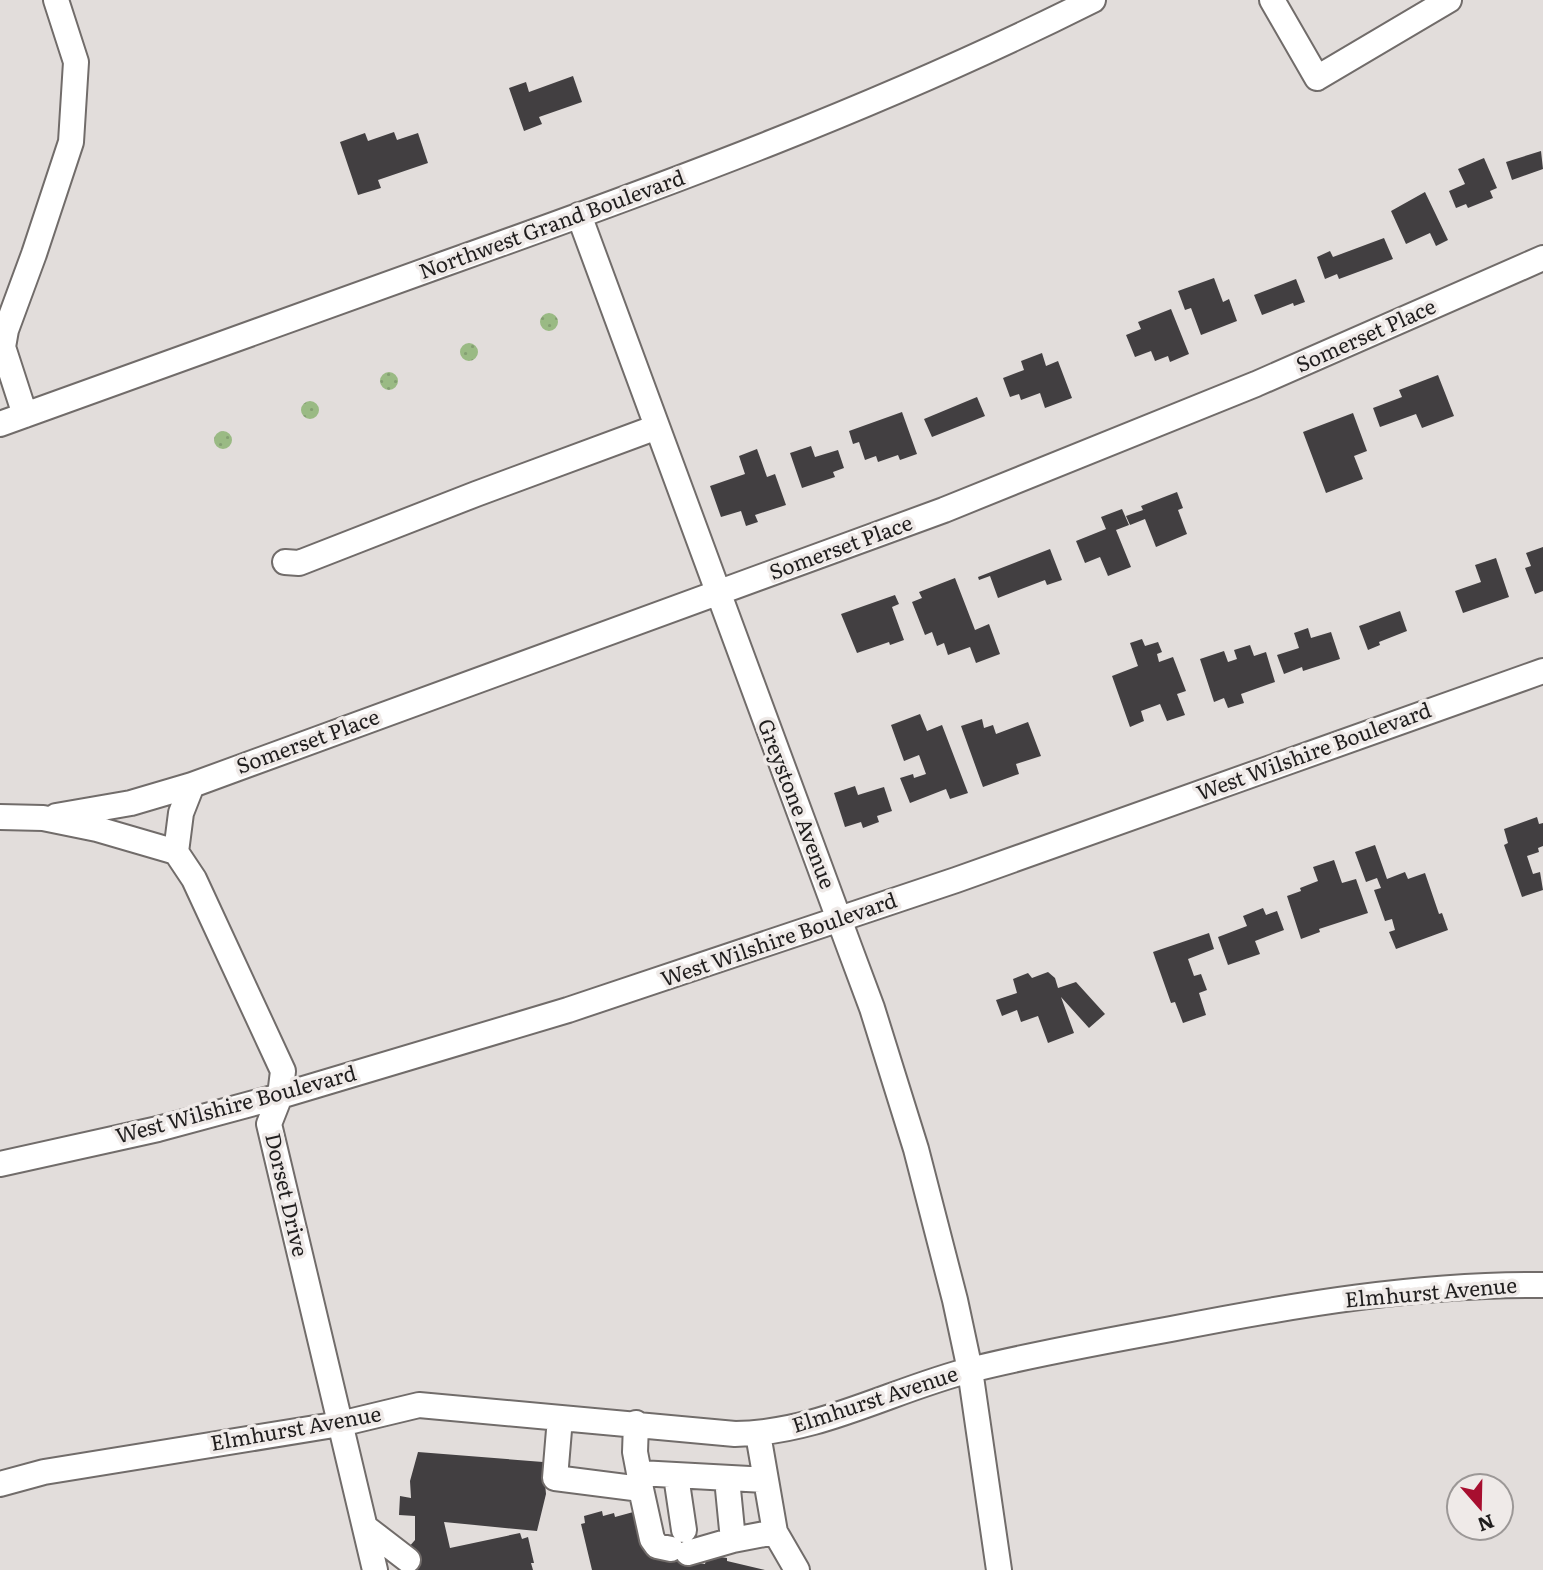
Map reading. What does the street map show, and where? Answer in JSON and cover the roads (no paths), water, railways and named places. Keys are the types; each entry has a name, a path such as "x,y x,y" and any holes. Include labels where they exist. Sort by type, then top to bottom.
{"street":[{"path":"25,415 3,347 6,330 71,142 76,62 56,0"},
{"name":"Northwest Grand Boulevard","path":"0,424 784,138 935,74 1093,0"},
{"path":"1272,0 1317,78 1449,0"},
{"name":"Greystone Avenue","path":"579,215 872,1008 916,1149 970,1370 999,1570"},
{"name":"Somerset Place","path":"43,818 131,803 192,785 944,510 1244,389 1543,258"},
{"path":"285,562 299,563 476,494 657,428"},
{"name":"West Wilshire Boulevard","path":"0,1164 158,1129 280,1096 562,1012 839,920 1543,671"},
{"path":"0,817 43,818 97,829 176,852 181,813 192,785"},
{"name":"Dorset Drive","path":"176,852 194,879 282,1071 280,1096 269,1124 375,1570"},
{"name":"Elmhurst Avenue","path":"0,1485 44,1472 340,1424 419,1405 758,1434 809,1424 970,1370 1062,1349 1254,1312 1420,1290 1543,1285"},
{"path":"560,1418 555,1478 640,1481 676,1476 766,1480"},
{"path":"636,1423 635,1452 652,1539 657,1546 733,1540 775,1532"},
{"path":"758,1434 775,1532 797,1570"},
{"path":"676,1476 681,1544"},
{"path":"727,1479 733,1540"},
{"path":"365,1527 408,1560"}]}
